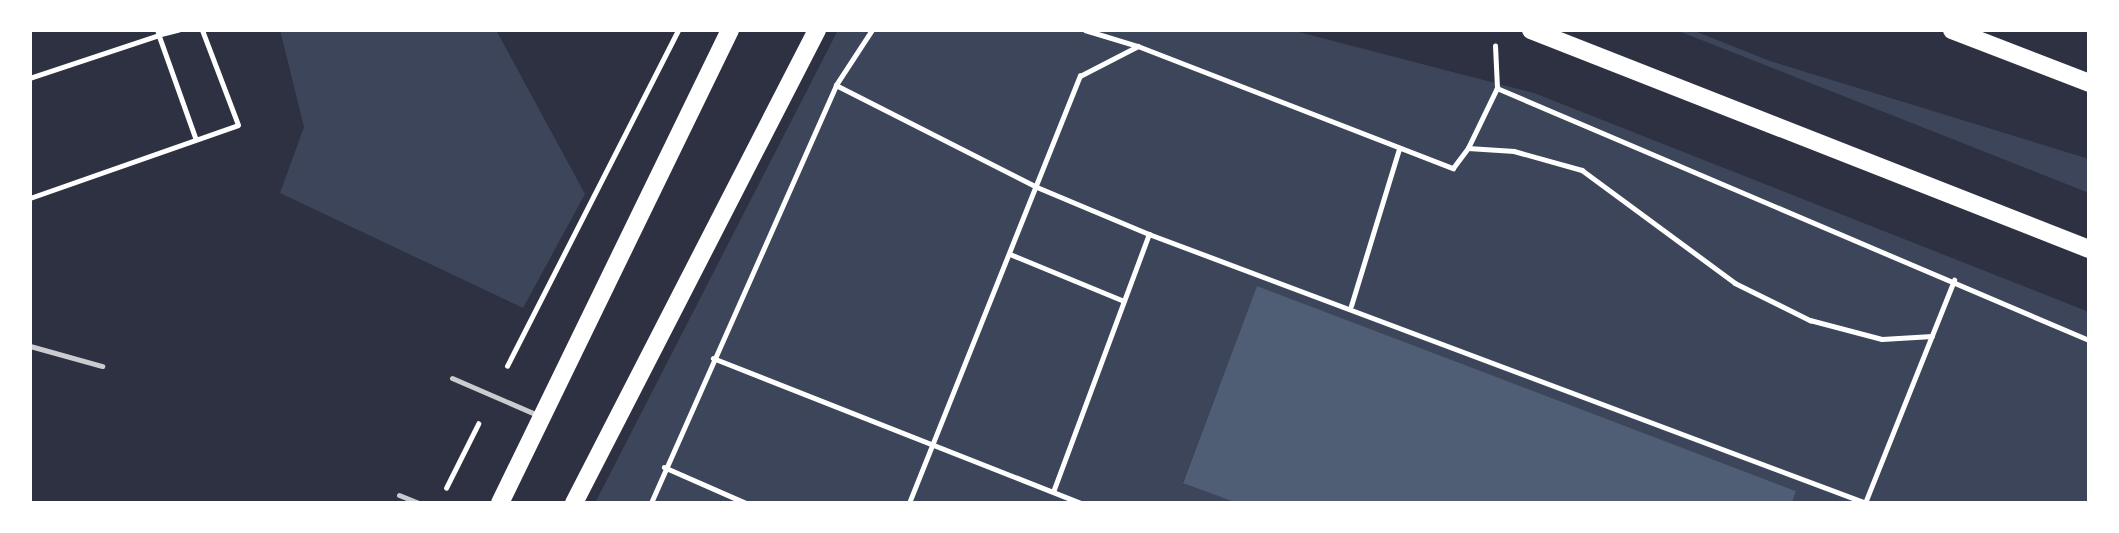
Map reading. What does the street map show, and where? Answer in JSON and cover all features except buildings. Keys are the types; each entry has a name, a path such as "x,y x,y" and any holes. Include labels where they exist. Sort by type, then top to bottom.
{"main road":[{"path":"500,503 730,30"},
{"path":"574,503 817,30"},
{"path":"1531,30 2089,249"},
{"path":"1952,30 2089,83"}],"lane":[{"path":"30,346 102,366"},
{"path":"452,378 543,417"},
{"path":"399,495 419,503"}],"path":[{"path":"30,78 158,32 179,30"},
{"path":"30,198 238,125 202,30"},
{"path":"444,491 678,30"},
{"path":"651,503 664,467 836,85 872,30"},
{"path":"1084,30 1138,46 1453,168 1468,148 1497,88 1494,41"},
{"path":"158,32 196,139"},
{"path":"909,503 930,444 1010,254 1080,76 1138,46"},
{"path":"836,85 1037,187 1149,234 1351,306 1865,503 1954,280"},
{"path":"1497,88 1954,280 2089,340"},
{"path":"1468,148 1514,151 1582,170 1735,283 1810,320 1882,339 1932,336"},
{"path":"1351,306 1399,149"},
{"path":"1053,492 1149,234"},
{"path":"1010,254 1124,301"},
{"path":"713,358 1082,503"},
{"path":"664,467 746,503"}],"shaded area":[{"path":"280,30 496,30 585,194 523,308 280,193 304,127"},
{"path":"838,30 1291,30 1534,93 2089,312 2089,503 1792,503 1796,491 1257,287 1183,482 1237,503 595,503"},
{"path":"1676,30 1692,30 1770,61 2089,159 2089,193"},
{"path":"1257,286 1796,491 1792,503 1237,503 1183,483"}]}
